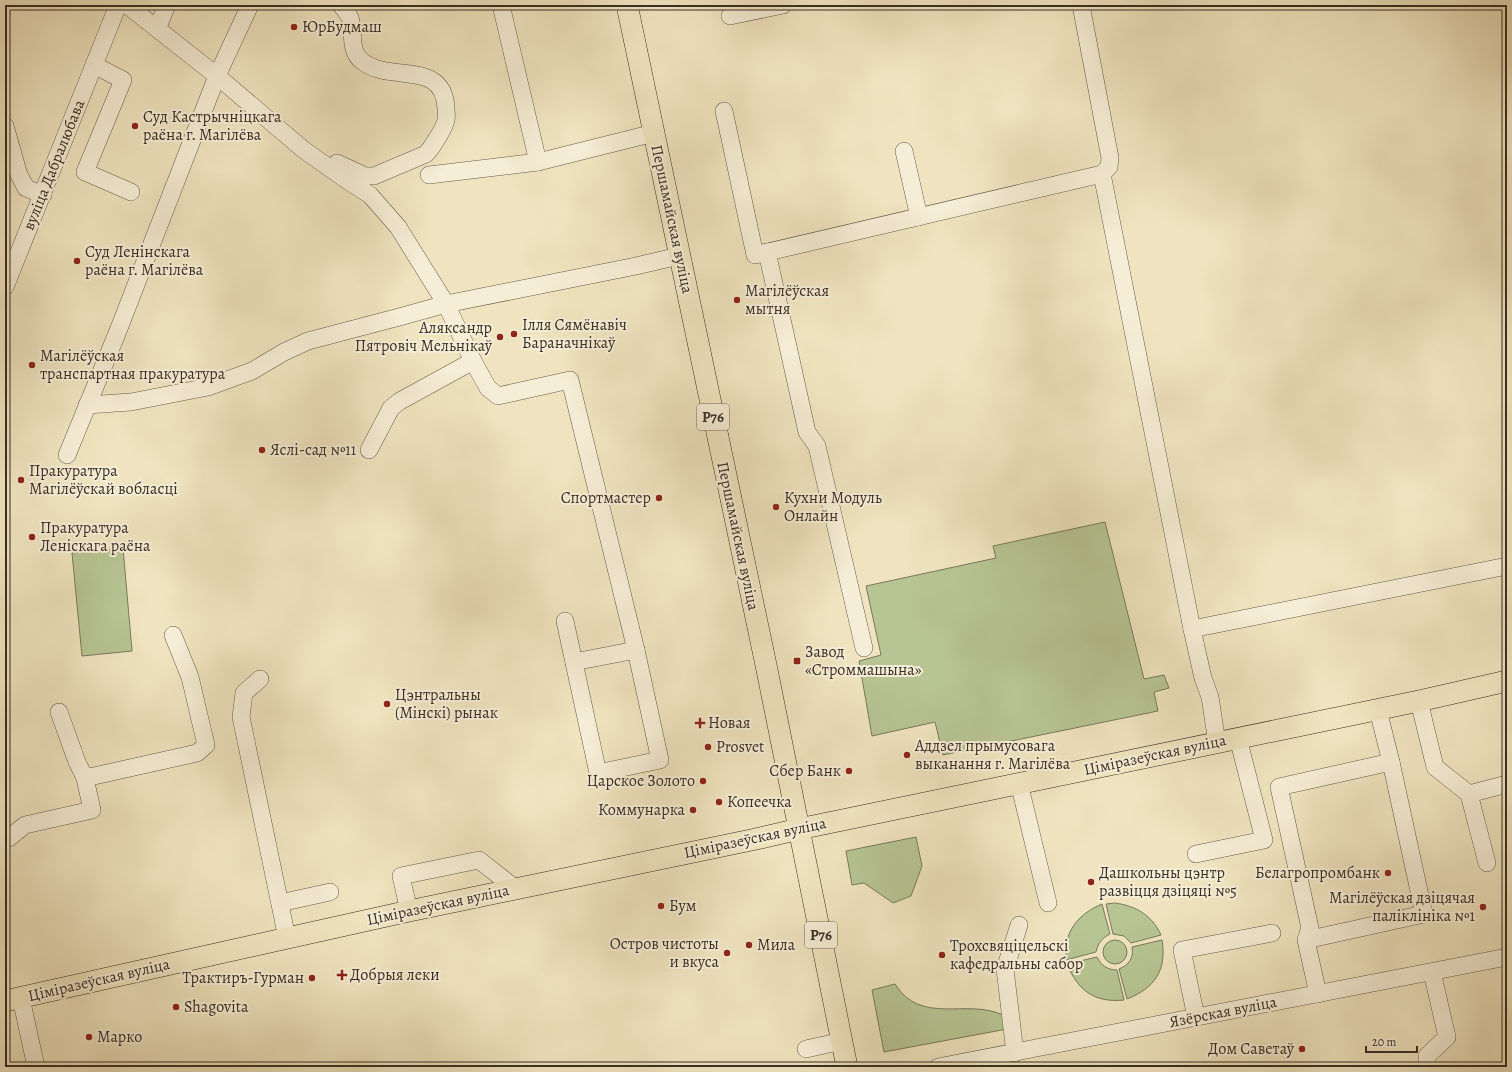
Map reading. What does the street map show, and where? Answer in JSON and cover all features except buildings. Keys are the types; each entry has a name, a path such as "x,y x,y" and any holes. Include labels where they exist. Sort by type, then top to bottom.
{"main road":[{"name":"Першамайская вуліца","path":"627,5 799,828 847,1067"},
{"name":"Ціміразеўская вуліца","path":"13,999 409,911 799,828 1378,710 1507,681"}],"street":[{"name":"вуліца Дабралюбава","path":"7,278 43,195 118,5"},
{"path":"127,5 217,76 304,150 370,195 398,227 446,304 473,361 488,388 498,396 570,380 636,650 660,760 598,773 564,621"},
{"path":"157,29 167,5"},
{"path":"67,456 118,331 217,76 250,5"},
{"path":"304,150 318,152 365,176 374,176 426,154 430,150 446,120 445,98 439,86 435,82 426,76 371,68 360,60 353,47 350,18 341,5"},
{"path":"501,5 538,162"},
{"path":"730,16 782,5"},
{"path":"724,111 755,255 919,218 1102,174 1109,167 1110,158 1081,5"},
{"name":"вуліца Дабралюбава","path":"94,65 123,80 85,172 131,192"},
{"path":"5,126 18,175 26,188 43,195"},
{"path":"429,175 538,162 654,133"},
{"path":"904,151 919,218"},
{"path":"1102,174 1192,629 1200,666 1210,697 1217,743"},
{"path":"767,252 807,432 817,446 864,648"},
{"path":"87,405 131,402 208,387 252,371 284,352 308,341 446,304 680,256"},
{"path":"368,450 391,408 400,401 473,361"},
{"path":"1192,629 1507,566"},
{"path":"86,778 197,753 206,745 190,676 173,635"},
{"path":"574,662 636,650"},
{"path":"260,680 244,693 241,717 288,938"},
{"path":"1418,701 1435,767 1469,794 1487,863"},
{"path":"1306,940 1424,914 1378,710"},
{"path":"5,839 9,838 25,825 92,810 86,778 77,762 59,712"},
{"path":"1196,854 1264,840 1238,738"},
{"path":"1318,994 1306,940 1310,928 1279,787 1390,762"},
{"path":"1019,783 1048,903"},
{"path":"1469,794 1507,784"},
{"path":"409,911 401,876 479,860 516,889"},
{"path":"280,903 330,892"},
{"path":"1015,1053 1005,969 1019,925"},
{"path":"1196,1017 1182,950 1272,933"},
{"name":"Язёрская вуліца","path":"938,1067 1507,957"},
{"path":"1427,1067 1427,1056 1447,1037 1432,972"},
{"path":"13,999 36,1067"},
{"path":"806,1049 842,1041"}],"green space":[{"path":"1105,522 1144,679 1164,675 1169,688 1154,692 1158,711 943,755 935,722 872,736 859,661 881,655 866,586 996,558 993,546"},
{"path":"123,548 132,651 82,656 72,553"},
{"path":"916,837 922,866 911,896 893,903 864,883 852,885 846,851"},
{"path":"1115,903 1130,906 1148,917 1161,935 1131,943 1124,936 1113,934 1106,904"},
{"path":"1102,904 1110,934 1101,941 1096,952 1066,960 1067,941 1074,925 1086,913"},
{"path":"1115,940 1123,944 1127,952 1123,960 1115,964 1107,960 1103,952 1107,944"},
{"path":"1162,940 1163,960 1157,977 1137,995 1127,999 1119,969 1130,961 1132,947"},
{"path":"1097,957 1105,966 1110,969 1117,970 1124,1000 1104,999 1089,993 1076,981 1067,964"},
{"path":"895,984 906,997 918,1004 931,1008 975,1009 1003,1015 1007,1029 884,1052 872,990"}],"place":[{"name":"ЮрБудмаш","path":"294,27"},
{"name":"Суд Кастрычніцкага раёна г. Магілёва","path":"135,126"},
{"name":"Суд Ленінскага раёна г. Магілёва","path":"77,261"},
{"name":"Магілёўская мытня","path":"737,300"},
{"name":"Ілля Сямёнавіч Бараначнікаў","path":"514,334"},
{"name":"Аляксандр Пятровіч Мельнікаў","path":"500,337"},
{"name":"Магілёўская транспартная пракуратура","path":"32,365"},
{"name":"Яслі-сад №11","path":"262,450"},
{"name":"Пракуратура Магілёўскай вобласці","path":"21,480"},
{"name":"Спортмастер","path":"659,498"},
{"name":"Кухни Модуль Онлайн","path":"776,507"},
{"name":"Пракуратура Леніскага раёна","path":"32,537"},
{"name":"Завод «Строммашына»","path":"797,661"},
{"name":"Цэнтральны (Мінскі) рынак","path":"387,704"},
{"name":"Новая","path":"700,723"},
{"name":"Prosvet","path":"708,747"},
{"name":"Аддзел прымусовага выканання г. Магілёва","path":"907,755"},
{"name":"Сбер Банк","path":"849,771"},
{"name":"Царское Золото","path":"703,781"},
{"name":"Копеечка","path":"719,802"},
{"name":"Коммунарка","path":"693,810"},
{"name":"Белагропромбанк","path":"1388,873"},
{"name":"Дашкольны цэнтр развіцця дзіцяці №5","path":"1091,882"},
{"name":"Бум","path":"661,906"},
{"name":"Магілёўская дзіцячая паліклініка №1","path":"1483,907"},
{"name":"Мила","path":"749,945"},
{"name":"Остров чистоты и вкуса","path":"727,953"},
{"name":"Трохсвяціцельскі кафедральны сабор","path":"942,955"},
{"name":"Добрыя леки","path":"342,975"},
{"name":"Трактиръ-Гурман","path":"312,978"},
{"name":"Shagovita","path":"176,1007"},
{"name":"Марко","path":"89,1037"},
{"name":"Дом Саветаў","path":"1302,1049"}]}
